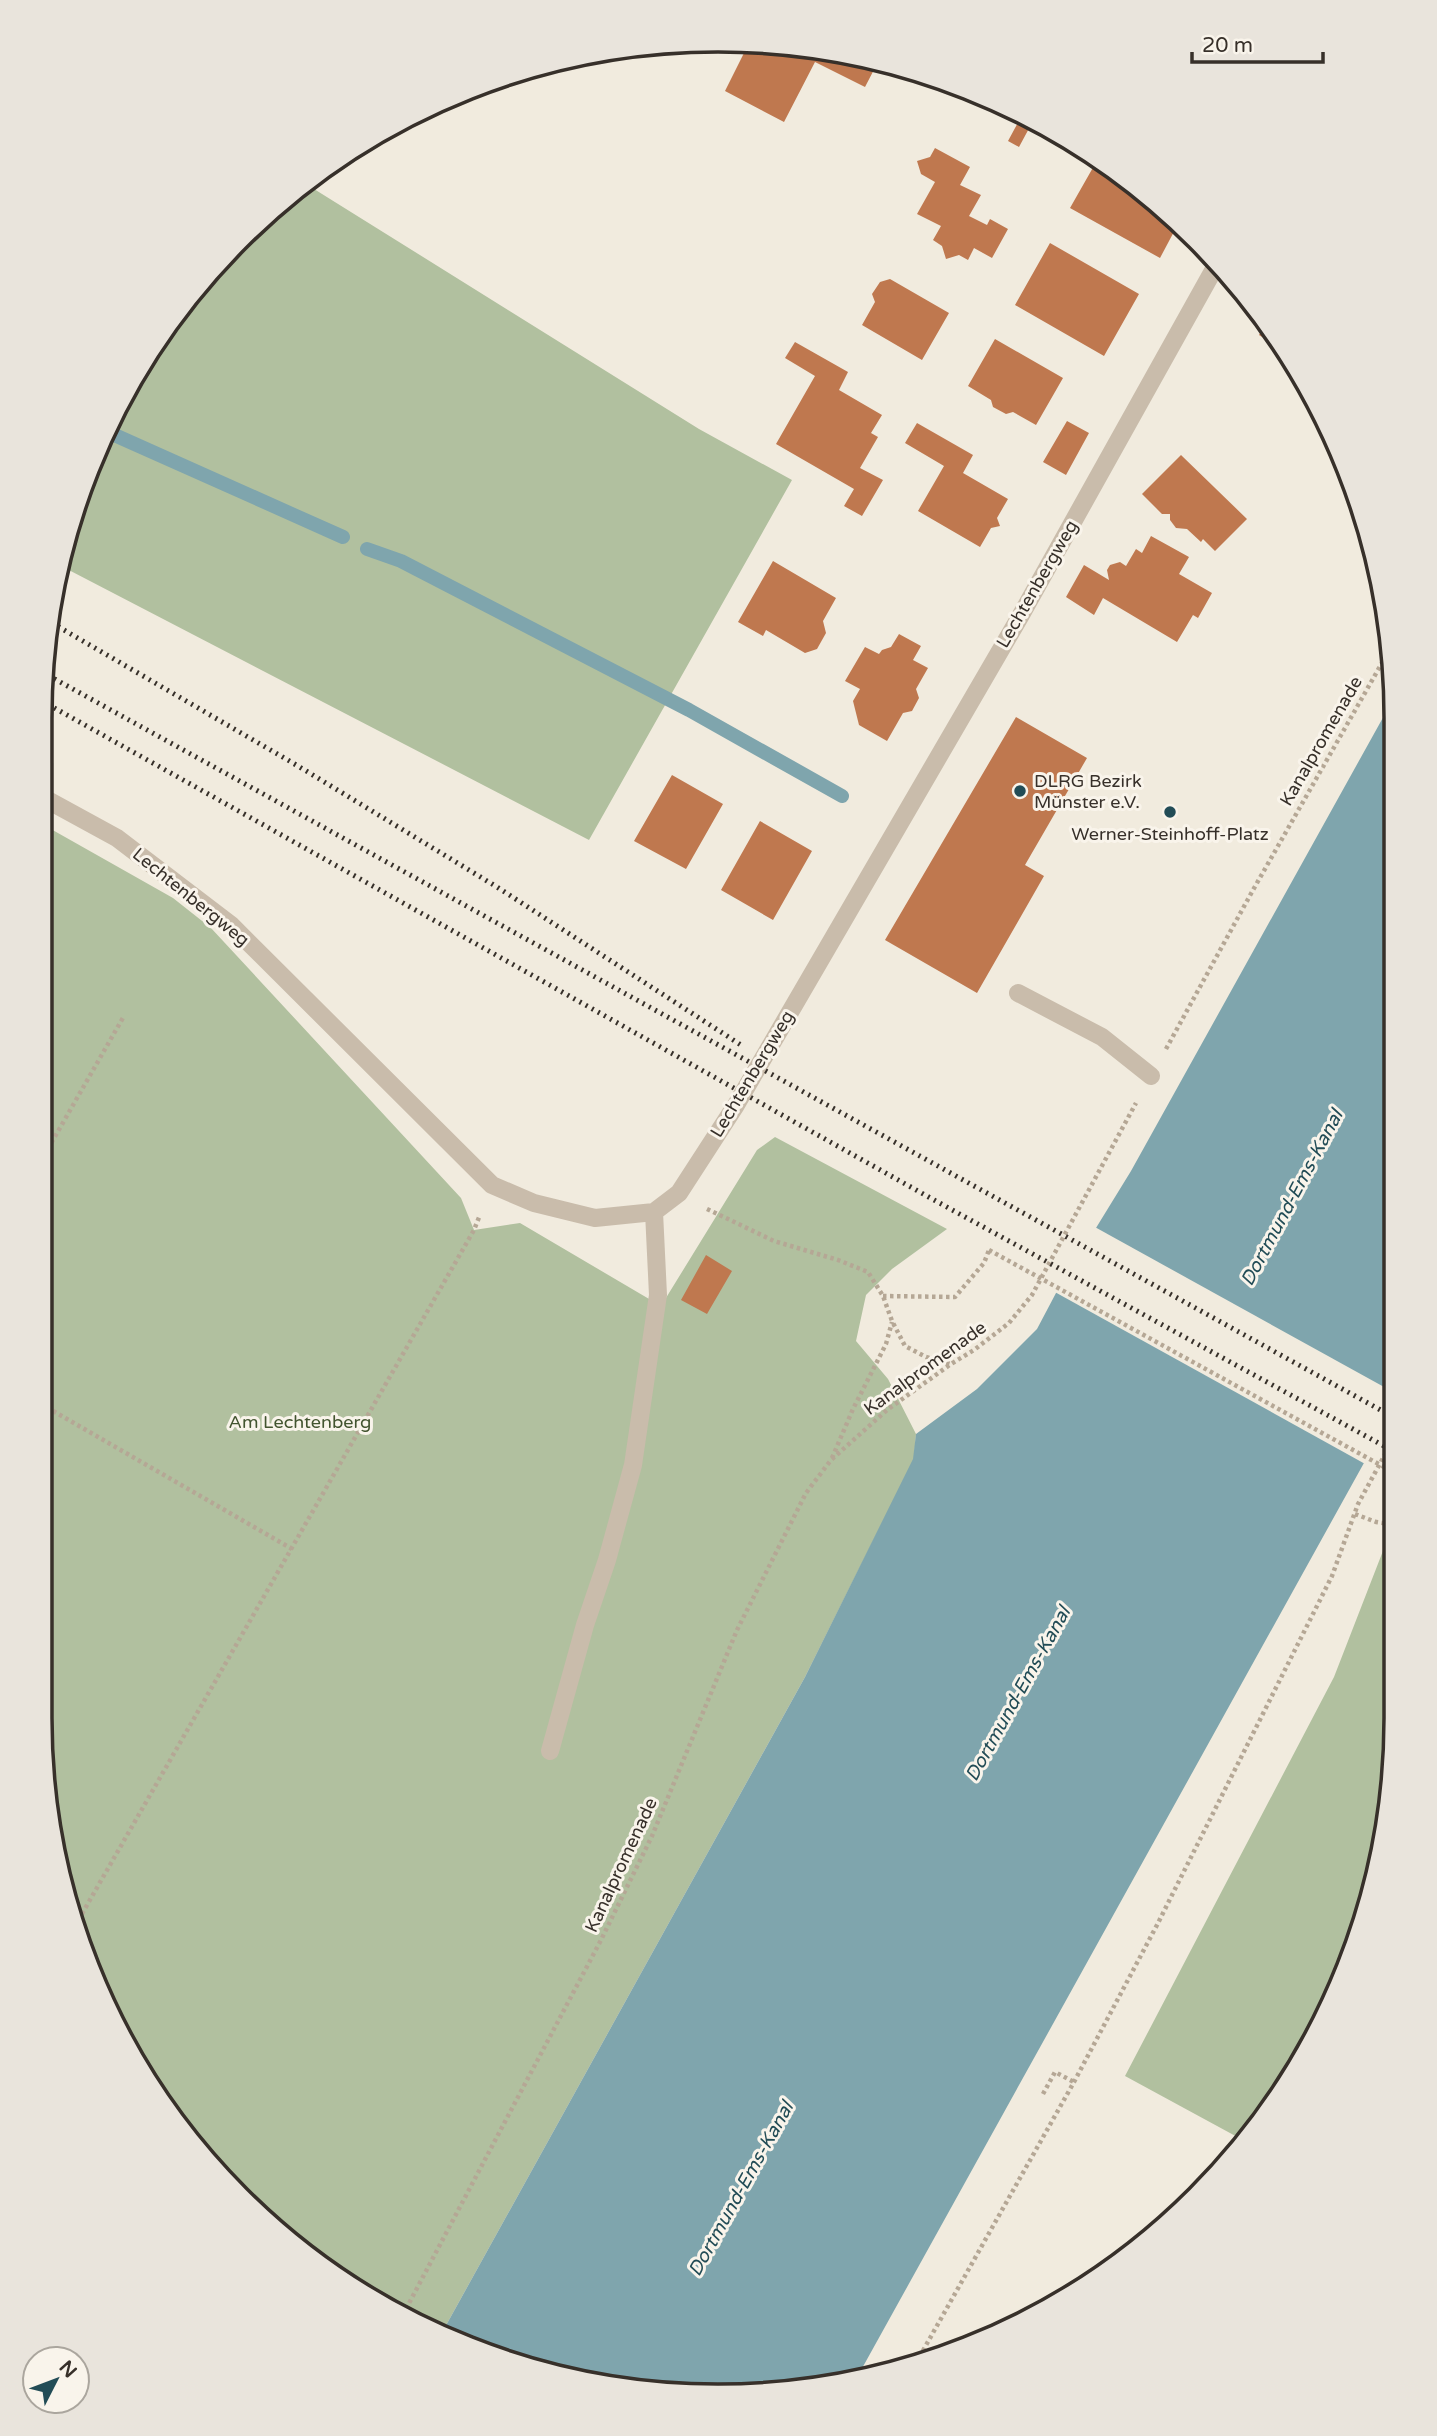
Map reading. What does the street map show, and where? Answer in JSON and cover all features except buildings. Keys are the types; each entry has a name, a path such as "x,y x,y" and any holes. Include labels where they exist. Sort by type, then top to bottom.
{"street":[{"name":"Lechtenbergweg","path":"52,803 117,838 231,925 492,1185 534,1203 595,1218 654,1212 679,1193 736,1105 1007,639 1213,273"},
{"path":"1018,993 1102,1037 1151,1076"},
{"path":"550,1751 584,1625 607,1560 634,1465 658,1295 654,1212"}],"path":[{"name":"Kanalpromenade","path":"408,2306 601,1940 647,1847 737,1630 806,1493 831,1460 887,1410 1009,1323 1032,1295 1246,902 1382,663"},
{"path":"52,1142 124,1016"},
{"path":"679,1193 775,1241 868,1272 883,1296 905,1346 926,1357 951,1364"},
{"path":"82,1913 474,1230"},
{"path":"883,1296 955,1297 984,1264 989,1250 1384,1467"},
{"path":"831,1460 886,1344 892,1321"},
{"path":"52,1410 292,1549"},
{"path":"923,2351 1074,2082 1157,1925 1337,1566 1355,1514 1384,1457"},
{"path":"1355,1514 1384,1523"},
{"path":"1043,2094 1055,2072 1074,2082"}],"green space":[{"path":"314,189 699,429 792,480 589,840 69,570 88,504 103,464 121,424 165,348 218,279 279,218"},
{"name":"Am Lechtenberg","path":"52,830 173,898 211,928 461,1198 474,1230 520,1223 661,1306 757,1150 775,1137 947,1229 892,1269 866,1295 856,1341 888,1379 916,1434 914,1459 805,1677 446,2325 385,2294 313,2246 279,2218 218,2157 165,2088 121,2012 103,1972 75,1890 58,1804 52,1718"},
{"path":"1384,1548 1383,1761 1372,1847 1362,1890 1334,1972 1316,2012 1272,2088 1236,2136 1125,2076 1334,1677"}],"water":[{"name":"Dortmund-Ems-Kanal","path":"1384,716 1384,1427 862,2368 805,2378 718,2384 632,2378 546,2361 446,2325 805,1677 913,1459 916,1434 977,1389 1037,1329 1131,1171"}],"pier":[{"path":"1093,1226 1384,1387 1384,1434 1367,1465 1053,1291"}],"waterway":[{"path":"116,436 343,537"},
{"path":"367,549 401,561 689,710 842,796"}],"railway":[{"path":"59,627 298,766 497,887 741,1045"},
{"path":"54,679 1384,1412"},
{"path":"53,707 934,1200 1384,1446"}],"place":[{"name":"DLRG Bezirk Münster e.V.","path":"1020,791"},
{"name":"Werner-Steinhoff-Platz","path":"1170,812"}]}
